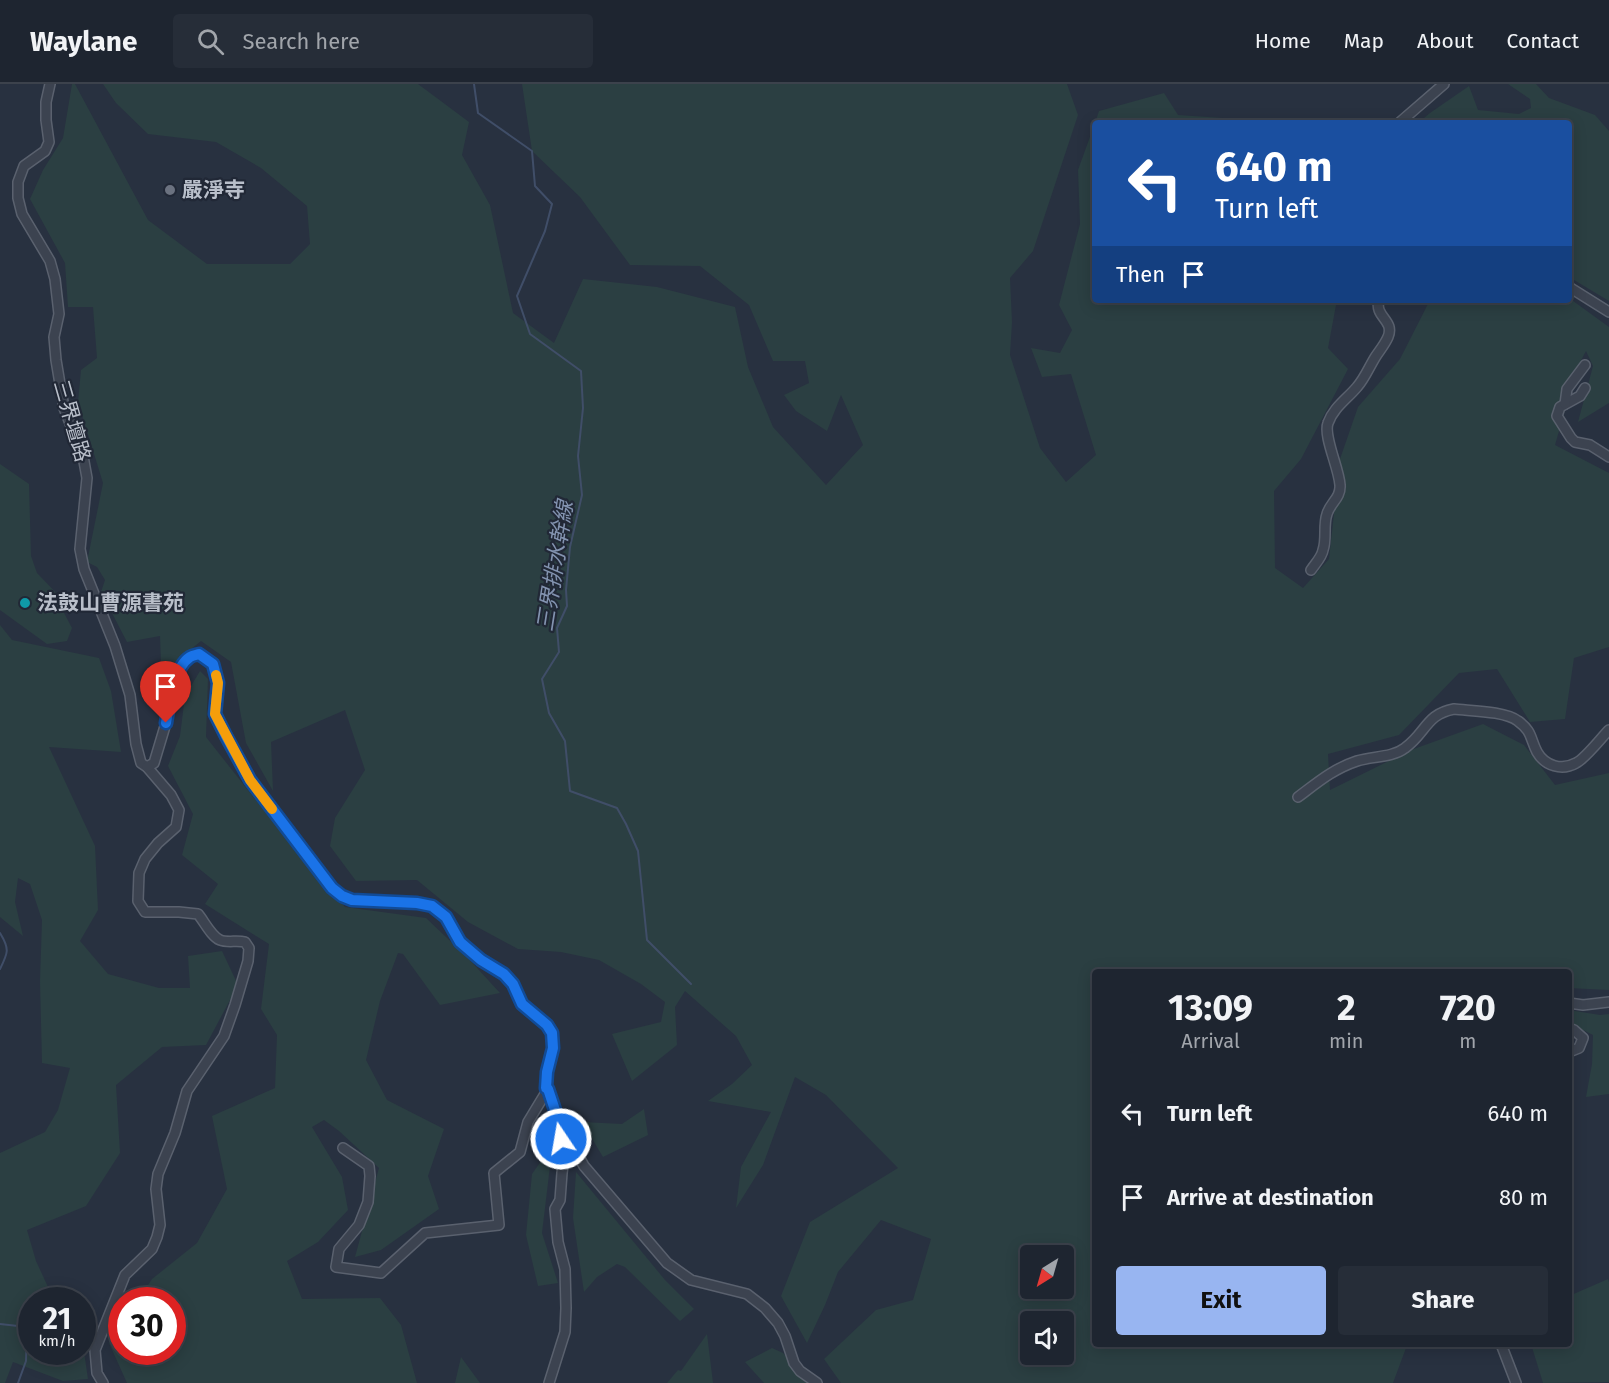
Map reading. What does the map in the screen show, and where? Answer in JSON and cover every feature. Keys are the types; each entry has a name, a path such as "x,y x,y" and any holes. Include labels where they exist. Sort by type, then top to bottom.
{"street":[{"name":"三界壇路","path":"50,84 46,102 49,142 45,151 24,166 18,182 18,198 22,214 50,261 55,279 58,314 54,337 62,399 83,456 87,478 81,559 115,646 130,695 138,756 141,763 171,795 179,810 176,827 158,843 139,873 138,901 145,912 198,914 221,941 237,940 245,942 249,948 248,962 239,994 224,1036 187,1091 175,1133 158,1174 156,1189 160,1226 157,1237 152,1249 125,1275 95,1350 97,1373 103,1383"},
{"path":"1402,120 1444,84"},
{"path":"1572,289 1609,312"},
{"path":"1311,570 1323,552 1327,513 1338,498 1341,488 1327,433 1327,423 1336,407 1365,377 1374,358 1387,340 1390,331 1388,323 1378,312 1378,303"},
{"path":"1565,404 1567,390 1585,365"},
{"path":"1585,388 1580,396 1560,407 1557,416 1575,442 1590,445 1609,457"},
{"path":"147,767 154,763 157,755 180,669 190,657 199,654 213,664 218,683 215,714 250,780 332,888 352,900 417,903 432,906 446,917 460,942 481,960 504,974 513,984 522,1004 547,1025 552,1033 553,1048 546,1088 558,1119 564,1159 560,1200 555,1209 558,1242 565,1269 567,1308 565,1332 549,1383"},
{"path":"1298,797 1334,769 1358,760 1404,749 1415,740 1436,715 1447,710 1493,714 1516,719 1530,732 1537,753 1546,763 1563,768 1577,763 1609,730"},
{"path":"1572,1003 1583,1005 1609,1002"},
{"path":"1572,1029 1583,1038 1580,1048 1572,1051"},
{"path":"343,1148 369,1166 370,1176 368,1202 359,1225 339,1250 336,1267 381,1273 425,1233 499,1225 494,1173 520,1152 528,1122 548,1089"},
{"path":"558,1119 584,1166 667,1263 692,1280 747,1294 765,1308 778,1323 785,1336 794,1364 817,1383"},
{"path":"1502,1347 1516,1383"}],"green space":[{"path":"72,84 75,84 148,220 207,264 290,264 310,244 307,206 261,168 216,142 148,134 116,103 103,84 418,84 469,122 462,155 490,205 513,313 554,343 583,279 657,287 735,307 748,367 773,427 826,485 863,445 841,395 827,431 796,411 784,395 809,383 805,361 773,361 749,305 700,266 630,265 580,197 532,151 522,84 1067,84 1078,115 1033,251 1010,278 1012,322 1010,355 1040,448 1066,482 1096,455 1071,374 1042,377 1031,348 1060,353 1072,330 1059,305 1080,224 1078,170 1092,131 1092,303 1338,303 1336,305 1328,348 1348,369 1301,459 1274,491 1275,568 1303,588 1329,559 1340,459 1358,407 1400,359 1428,303 1572,303 1572,300 1609,327 1609,403 1578,422 1593,366 1586,351 1577,368 1555,445 1609,473 1609,647 1574,658 1565,719 1530,722 1497,669 1459,673 1399,735 1328,754 1330,790 1411,750 1483,724 1524,745 1555,785 1609,773 1609,990 1572,988 1572,969 1092,969 1092,1347 1406,1347 1393,1383 841,1383 824,1359 876,1310 913,1300 931,1239 881,1220 838,1272 807,1343 781,1296 810,1222 898,1168 826,1095 795,1077 763,1165 736,1208 741,1167 771,1112 708,1101 732,1084 752,1065 736,1036 685,991 675,1007 677,1045 632,1081 612,1034 661,1022 665,1002 641,984 599,960 561,952 518,949 468,922 417,880 356,881 330,846 335,818 365,770 345,710 271,742 273,791 246,743 231,662 201,641 174,663 162,690 160,636 127,642 101,592 105,580 97,567 87,562 103,483 78,402 81,370 97,358 93,307 68,307 65,263 30,199 43,170 63,138"},
{"path":"1508,84 1536,84 1549,98 1595,115 1609,131 1609,301 1572,279 1572,120 1422,120 1469,86 1478,110 1519,114 1531,108 1530,99"},
{"path":"1164,93 1178,115 1253,120 1096,120 1099,111"},
{"path":"0,464 29,484 31,556 37,573 61,598 63,611 72,628 67,641 47,644 0,610"},
{"path":"0,625 12,640 99,658 111,691 121,752 49,747 95,846 98,910 80,941 108,974 159,988 190,988 188,956 222,951 238,985 206,1045 162,1047 116,1085 120,1153 86,1206 27,1230 36,1261 48,1287 18,1287 18,1364 13,1362 5,1383 0,1383 0,1153 45,1132 58,1110 70,1068 42,1063 40,981 42,920 30,884 18,878 15,902 23,936 0,917"},
{"path":"200,671 208,679 206,737 345,907 426,918 500,993 440,1005 403,954 398,953 380,1001 366,1060 387,1100 444,1129 428,1176 439,1209 381,1250 355,1257 379,1168 324,1120 312,1127 342,1177 348,1210 318,1242 287,1261 302,1299 380,1298 401,1325 417,1383 127,1383 119,1365 186,1365 186,1287 147,1287 152,1279 197,1243 227,1189 212,1116 275,1088 277,1035 261,1009 269,944 205,904 218,884 182,855 193,814 168,766 180,736 185,696"},
{"path":"1572,1010 1600,1015 1609,1014 1609,1094 1586,1097 1592,1064 1593,1035 1572,1024"},
{"path":"644,1109 648,1135 603,1157 582,1122 622,1124"},
{"path":"544,1157 551,1158 542,1233 558,1283 538,1286 526,1235 532,1174"},
{"path":"576,1172 665,1280 694,1309 680,1321 625,1267 617,1264 597,1277 584,1292 573,1218"},
{"path":"1608,1279 1609,1382 1543,1383 1532,1347 1572,1347 1572,1295"},
{"path":"707,1334 713,1383 667,1383 678,1370 681,1371"},
{"path":"772,1348 783,1353 812,1383 764,1383 745,1362"},
{"path":"461,1357 480,1383 455,1383"},
{"path":"21,1365 86,1365 88,1379 63,1381"}],"waterway":[{"name":"三界排水幹線","path":"474,84 478,113 532,151 535,186 552,204 545,231 517,296 530,334 581,371 583,408 578,456 582,495 570,547 566,590 567,606 557,628 559,652 542,679 549,713 565,741 570,791 617,808 638,851 647,940 691,984"},
{"path":"0,933 7,951 0,969"},
{"path":"0,1324 27,1327 26,1361 18,1383"}],"slow traffic":[{"path":"216,675 218,683 215,714 250,780 272,809"}],"place":[{"name":"嚴淨寺","path":"170,190"},
{"name":"法鼓山曹源書苑","path":"25,603"}],"route":[{"path":"166,723 180,669 190,657 199,654 213,664 218,683 215,714 250,780 332,888 352,900 417,903 432,906 446,917 460,942 481,960 504,974 513,984 522,1004 547,1025 552,1033 553,1048 546,1088 558,1119 561,1139"}]}
